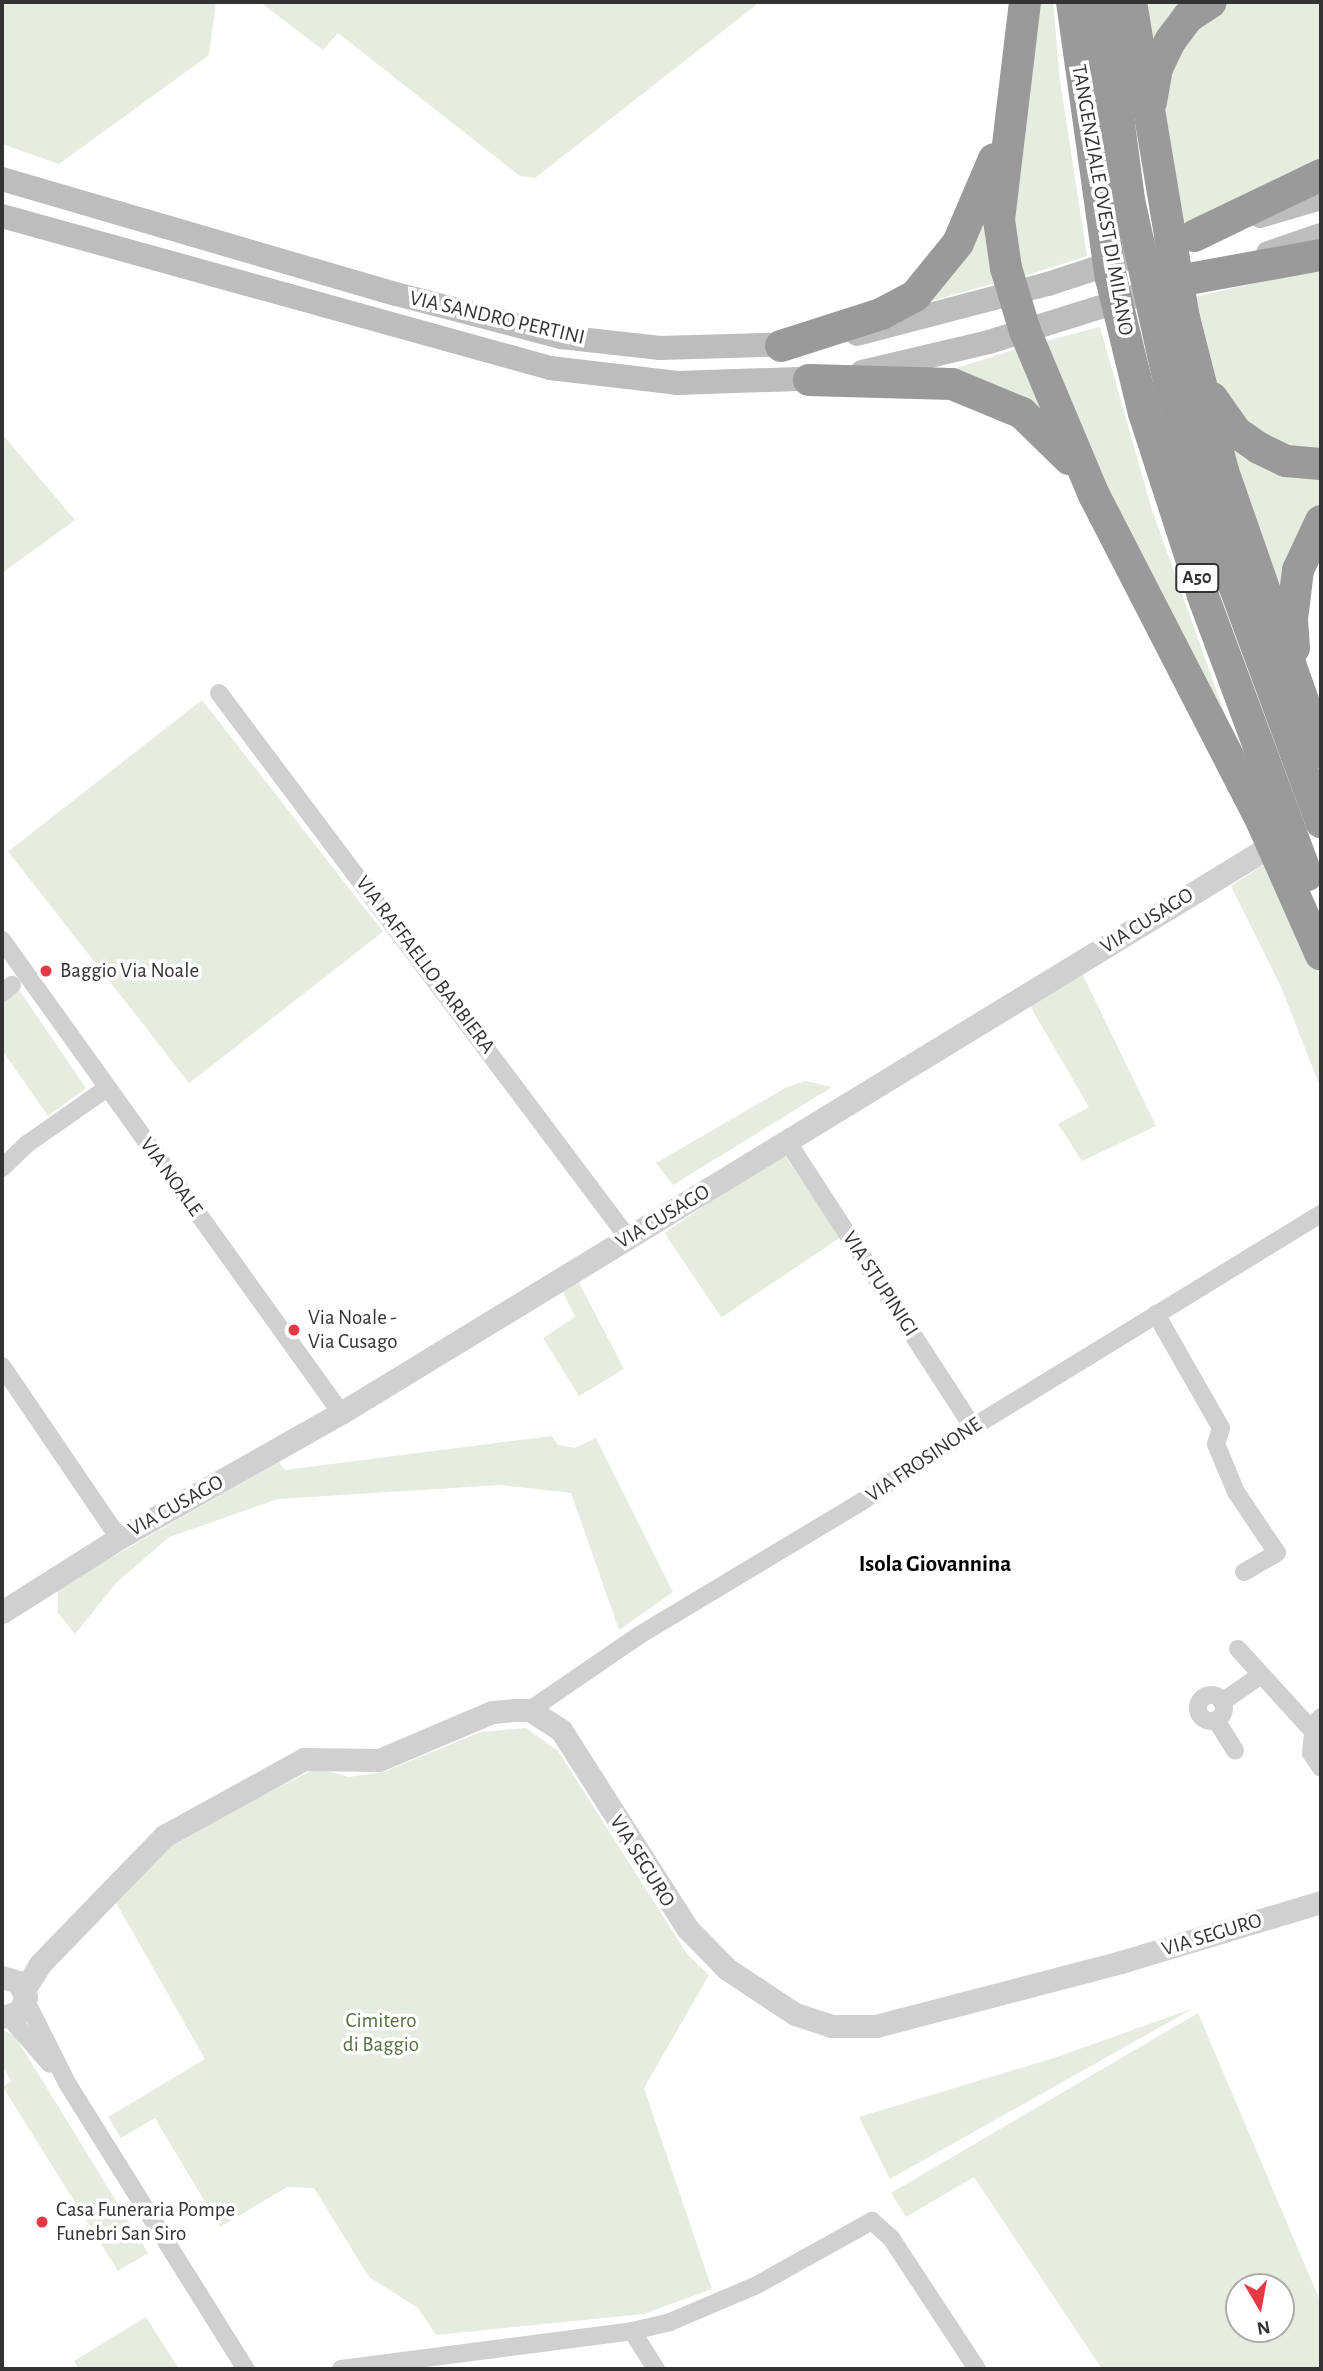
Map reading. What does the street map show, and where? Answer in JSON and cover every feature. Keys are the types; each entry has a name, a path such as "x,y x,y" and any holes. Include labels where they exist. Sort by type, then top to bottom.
{"highway":[{"path":"1025,2 1009,111 999,220 1014,294 1025,331 1094,495 1273,816"},
{"name":"TANGENZIALE OVEST DI MILANO","path":"1072,2 1099,207 1125,341 1180,529 1273,816 1287,852 1321,912"},
{"name":"TANGENZIALE OVEST DI MILANO","path":"1102,2 1129,200 1170,324 1210,520 1321,822"},
{"path":"1131,2 1158,187 1170,324 1195,363 1222,416 1236,432 1286,461 1321,464"},
{"path":"1148,121 1157,68 1170,41 1188,17 1211,2"},
{"path":"781,346 881,314 928,284 971,217 1009,111"},
{"path":"1194,236 1321,175"},
{"path":"1194,278 1321,255"},
{"path":"1195,363 1223,471 1321,752"},
{"path":"808,380 951,384 998,400 1044,432 1094,495"},
{"path":"1298,680 1294,593 1305,551 1321,521"},
{"path":"1287,852 1321,955"}],"main road":[{"name":"VIA SANDRO PERTINI","path":"2,179 396,294 561,337 660,348 781,346 899,326 1014,294 1321,198"},
{"name":"VIA SANDRO PERTINI","path":"2,218 44,227 550,368 677,383 808,380 884,369 1025,331 1321,235"}],"street":[{"name":"VIA RAFFAELLO BARBIERA","path":"219,693 628,1238"},
{"name":"VIA CUSAGO","path":"2,1612 119,1538 341,1413 787,1141 1316,804"},
{"name":"VIA NOALE","path":"2,940 341,1413"},
{"path":"2,1168 27,1144 107,1088"},
{"name":"VIA STUPINIGI","path":"787,1141 973,1427"},
{"name":"VIA FROSINONE","path":"530,1710 638,1636 858,1504 973,1427 1321,1214"},
{"path":"1156,1314 1221,1428 1216,1444 1236,1492 1277,1553 1244,1572"},
{"path":"2,1366 119,1538"},
{"path":"1238,1649 1261,1675 1317,1724 1311,1753 1321,1768"},
{"path":"1236,1751 1216,1720 1201,1716 1199,1703 1209,1696 1222,1702 1261,1675"},
{"path":"10,1983 40,1964 159,1840 304,1759 379,1760 492,1712 530,1710"},
{"name":"VIA SEGURO","path":"530,1710 561,1730 687,1928 727,1969 795,2014 831,2026 876,2026 1121,1962 1321,1902"},
{"path":"10,1983 20,2011 5,2017 66,2083"},
{"path":"10,1983 66,2083 246,2369"},
{"path":"341,2369 632,2331 725,2301 872,2221 885,2230 977,2369"},
{"path":"632,2331 656,2369"}],"green space":[{"path":"2,2 216,2 209,55 59,164 2,144"},
{"path":"260,2 760,2 535,178 520,176 338,33 323,50"},
{"path":"1036,2 1053,2 1060,80 1087,256 1018,278 1009,232"},
{"path":"1141,2 1195,2 1154,50"},
{"path":"1227,2 1321,2 1321,170 1180,225 1168,162 1162,88 1197,21"},
{"path":"988,199 999,282 917,305"},
{"path":"1321,268 1321,457 1250,433 1214,382 1194,297"},
{"path":"1100,327 1152,510 1227,720 1219,722 1038,343"},
{"path":"1023,347 1052,424 934,375"},
{"path":"1220,430 1321,473 1321,507 1279,591"},
{"path":"2,434 75,520 2,573"},
{"path":"202,700 383,932 189,1083 8,851"},
{"path":"1268,862 1321,981 1321,1089 1281,987 1231,886"},
{"path":"1081,971 1156,1126 1082,1161 1058,1124 1089,1107 1030,1006"},
{"path":"19,990 86,1088 48,1116 2,1050 2,1002"},
{"path":"806,1081 832,1087 673,1185 656,1163 787,1087"},
{"path":"783,1153 840,1238 721,1318 664,1233"},
{"path":"577,1279 624,1369 579,1396 543,1338 575,1317 561,1288"},
{"path":"552,1436 558,1445 575,1448 596,1438 673,1592 619,1630 571,1493 501,1485 278,1499 169,1537 116,1583 75,1634 58,1613 58,1588 279,1462 285,1470"},
{"name":"Cimitero di Baggio","path":"526,1728 558,1751 687,1954 709,1975 644,2088 712,2289 644,2314 436,2335 418,2308 369,2277 314,2188 287,2187 220,2227 155,2118 121,2138 108,2117 205,2059 115,1901 169,1844 316,1768 349,1777 384,1772 480,1732"},
{"path":"1194,2008 890,2179 859,2117 1057,2057"},
{"path":"1198,2013 1321,2303 1321,2369 1102,2369 974,2177 906,2217 891,2193"},
{"path":"2,2030 15,2036 148,2253 118,2271 3,2087 11,2081 2,2065"},
{"path":"146,2317 179,2369 79,2369 74,2361"}],"place":[{"name":"Baggio Via Noale","path":"46,971"},
{"name":"Via Noale - Via Cusago","path":"294,1330"},
{"name":"Casa Funeraria Pompe Funebri San Siro","path":"42,2222"}],"district":[{"name":"Isola Giovannina","path":"935,1565"}]}
